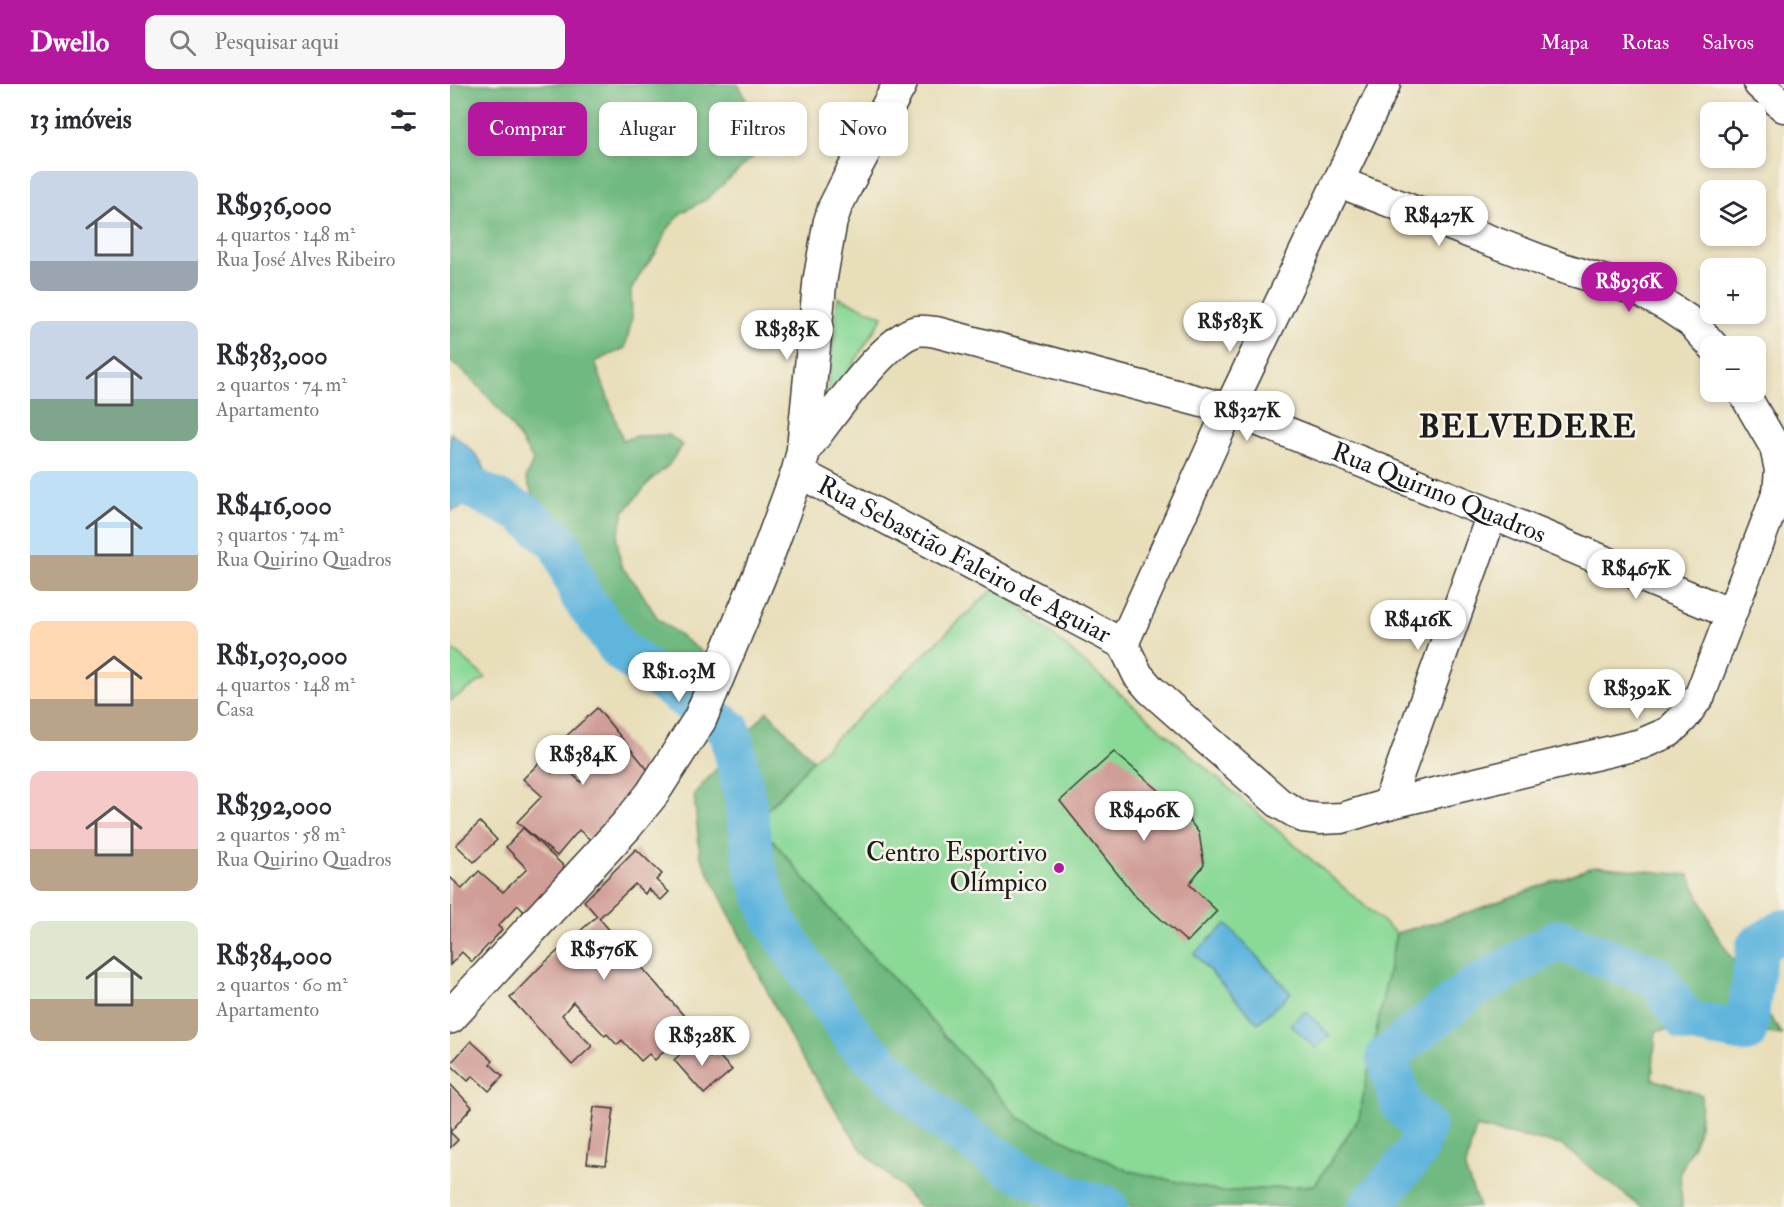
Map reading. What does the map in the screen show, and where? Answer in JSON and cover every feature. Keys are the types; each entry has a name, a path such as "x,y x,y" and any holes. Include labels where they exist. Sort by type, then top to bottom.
{"main road":[{"path":"450,1017 626,826 672,764 700,719 724,663 800,462 820,280 835,207 900,84"}],"street":[{"path":"1122,644 1229,409 1385,84"},
{"path":"1759,84 1784,107"},
{"path":"1339,182 1556,266 1639,291 1691,322 1704,336"},
{"name":"Rua Quirino Quadros","path":"800,462 883,354 903,338 916,332 936,332 1229,409 1492,514 1729,613"},
{"name":"Rua Sebastião Faleiro de Aguiar","path":"800,462 1122,644 1138,675 1151,690 1279,803 1303,817 1342,818 1388,804 1641,744 1669,732 1684,717 1700,695 1729,613 1778,492 1780,470 1775,447 1749,402"},
{"path":"1388,804 1492,514"}],"green space":[{"path":"452,84 738,84 743,92 746,102 709,102 709,156 754,156 707,199 681,213 667,230 656,253 631,290 632,319 625,348 595,362 623,440 637,436 669,435 682,445 668,466 651,480 624,512 617,539 621,566 638,587 658,619 703,653 690,682 684,683 676,674 659,664 617,625 604,602 588,584 573,548 562,533 539,511 526,478 533,460 525,446 486,394 450,361 450,90"},
{"path":"838,297 883,316 825,410"},
{"name":"Centro Esportivo Olímpico","path":"996,586 1396,933 1359,1118 1315,1185 1222,1192 1125,1170 1019,1118 835,915 757,821 813,760"},
{"path":"450,647 486,678 450,701"},
{"path":"767,711 813,760 757,821 835,915 1019,1118 1126,1170 1222,1192 1315,1185 1359,1118 1396,933 1456,917 1595,866 1689,875 1716,934 1782,1035 1715,1026 1656,1031 1652,1079 1702,1095 1698,1134 1680,1173 1682,1207 1641,1207 1561,1145 1476,1127 1465,1169 1479,1207 921,1207 861,1149 794,1045 700,855 694,794"}],"water":[{"path":"450,433 475,454 486,475 486,486 480,495 468,504 450,511"},
{"path":"1226,924 1291,993 1258,1023 1194,954"},
{"path":"1306,1011 1330,1036 1315,1048 1290,1024"}],"building":[{"path":"597,708 648,770 619,812 593,842 579,830 557,856 517,822 542,796 523,779 540,762 552,773 561,764 581,782 591,769 561,741"},
{"path":"1114,752 1181,809 1199,833 1204,865 1189,884 1217,911 1187,942 1136,897 1060,801"},
{"path":"480,822 497,840 474,862 456,845"},
{"path":"523,828 568,870 525,913 518,905 498,926 502,930 472,962 462,952 450,965 450,877 462,889 479,871 503,892 527,869 506,847"},
{"path":"636,849 662,874 656,880 669,892 661,900 648,889 645,894 635,884 599,918 691,1024 655,1060 649,1054 641,1061 622,1040 617,1045 607,1034 605,1036 573,1002 562,1015 592,1046 572,1065 510,998 541,966 597,916 584,901"},
{"path":"471,1041 493,1061 490,1064 503,1076 489,1091 473,1076 468,1081 450,1064"},
{"path":"695,1041 710,1058 716,1053 732,1070 704,1094 674,1060"},
{"path":"450,1084 472,1107 450,1132"},
{"path":"594,1107 614,1109 606,1165 587,1163"},
{"path":"450,1132 458,1140 450,1148"}],"waterway":[{"path":"450,477 521,512 560,544 581,596 621,651 730,730 745,799 755,867 772,916 805,968 856,1040 937,1117 1006,1164 1068,1196 1107,1207"},
{"path":"1369,1207 1415,1154 1425,1126 1402,1106 1387,1056 1472,989 1558,940 1655,976 1686,1021 1746,1032 1757,946 1784,930"}],"place":[{"name":"Centro Esportivo Olímpico","path":"1059,868"}],"district":[{"name":"BELVEDERE","path":"1528,427"}]}
